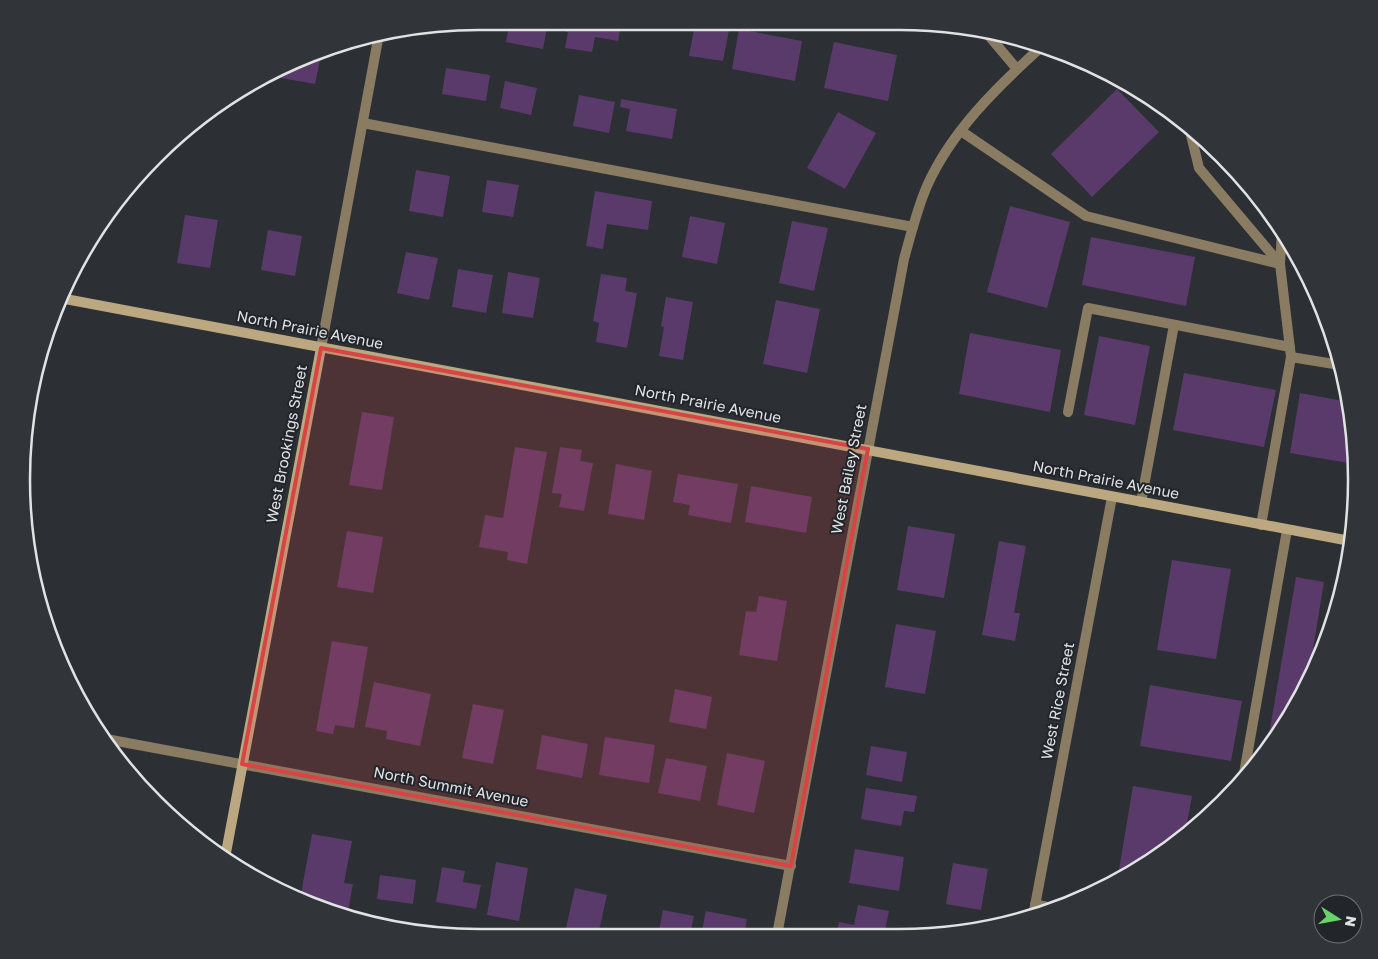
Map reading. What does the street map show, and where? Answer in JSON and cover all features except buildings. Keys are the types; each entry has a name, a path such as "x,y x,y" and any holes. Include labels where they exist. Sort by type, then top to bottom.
{"street":[{"path":"993,40 1017,69"},
{"name":"West Brookings Street","path":"226,850 378,42"},
{"name":"West Bailey Street","path":"778,929 904,259 913,227 928,185 940,160 984,103 1036,52"},
{"path":"363,122 913,227"},
{"path":"962,132 1086,216 1280,264"},
{"path":"1193,140 1199,168 1280,264"},
{"path":"1261,525 1291,352 1280,264 1281,244"},
{"name":"North Prairie Avenue","path":"67,299 1344,540"},
{"path":"1068,412 1088,308 1174,325 1333,363"},
{"path":"1141,502 1174,325"},
{"name":"West Rice Street","path":"1034,908 1112,497"},
{"path":"1246,764 1287,530"},
{"name":"North Summit Avenue","path":"114,740 791,866"}],"highlighted area":[{"path":"321,348 868,449 791,866 242,764"}]}
